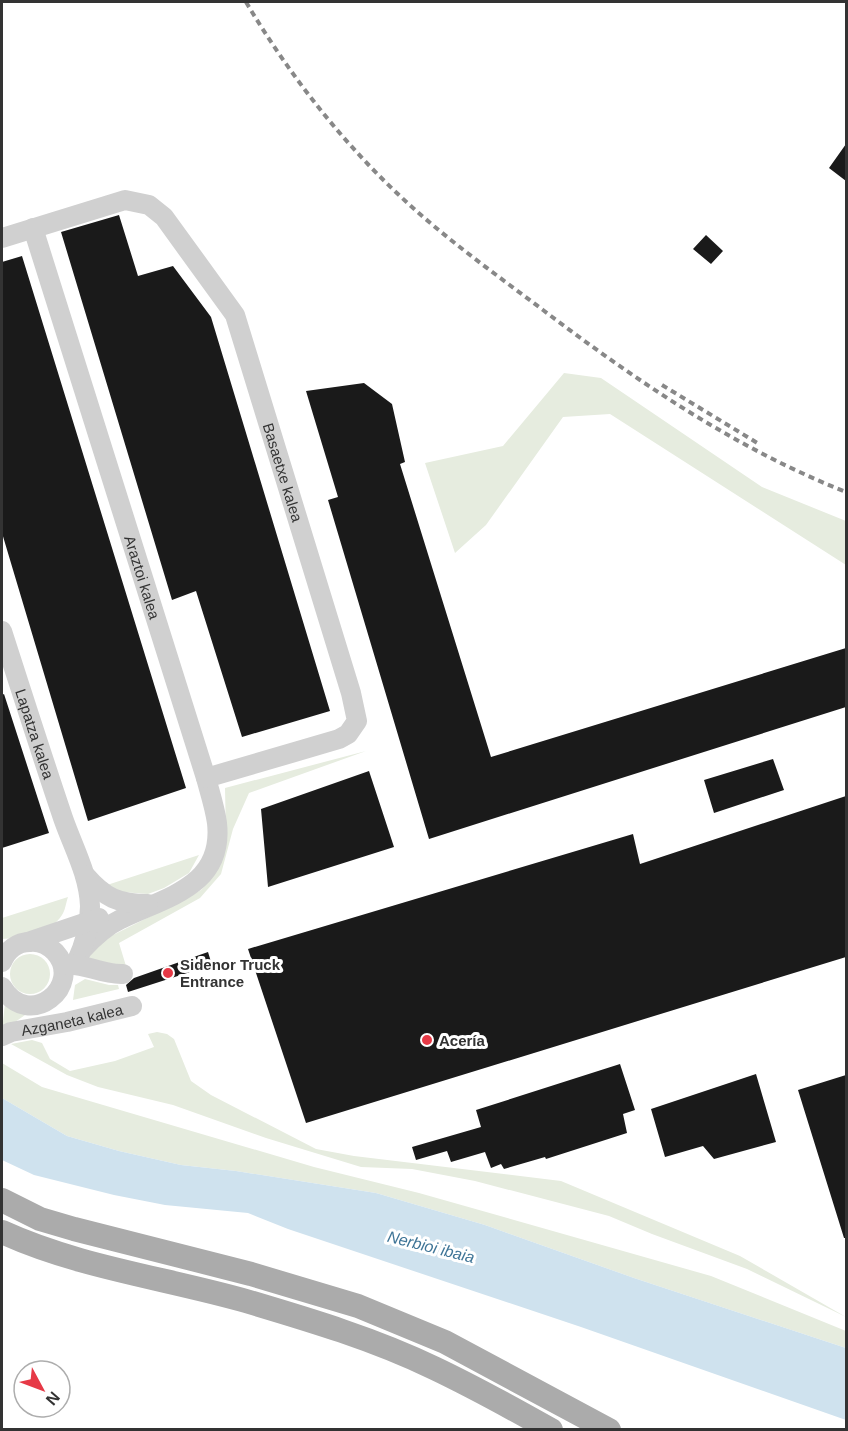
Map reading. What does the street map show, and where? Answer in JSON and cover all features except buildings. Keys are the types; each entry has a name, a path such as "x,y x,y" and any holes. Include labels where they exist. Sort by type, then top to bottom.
{"main road":[{"path":"2,1185 62,1211 171,1242 304,1289"},
{"path":"2,1200 40,1219 229,1268 358,1306 445,1342 609,1430"},
{"path":"2,1232 30,1245 66,1256 244,1300 348,1332 433,1367 551,1430"}],"street":[{"name":"Basaetxe kalea","path":"33,228 125,200 149,205 164,217 235,315 351,693 357,721 348,734 339,739 206,778"},
{"path":"2,238 33,228"},
{"name":"Araztoi kalea","path":"33,228 206,778 217,822 216,850 202,876 190,887 157,904"},
{"name":"Lapatza kalea","path":"2,631 70,837"},
{"path":"60,930 73,912 79,896 70,837"},
{"name":"Azganeta kalea","path":"6,1034 54,997 73,960 88,921 90,906 85,875 70,837"},
{"name":"Azganeta kalea","path":"85,875 107,895 126,904 157,904"},
{"path":"10,950 88,921 157,904"},
{"path":"73,960 110,925 157,904"},
{"path":"10,950 37,942 105,974 123,974"},
{"name":"Azganeta kalea","path":"2,988 16,1003 35,1006 45,1003"},
{"name":"Azganeta kalea","path":"2,988 2,993"},
{"name":"Azganeta kalea","path":"6,1034 132,1006"}],"shaded area":[{"path":"564,373 601,378 762,487 846,521 846,565 610,414 563,417 486,525 455,553 425,463 503,446"},
{"path":"366,751 249,793 233,829 221,874 200,898 119,943 126,966 87,959 103,940 201,890 214,875 226,836 225,788"},
{"path":"199,855 189,873 164,888 148,894 122,892 107,885"},
{"path":"68,897 63,913 51,926 26,936 2,939 2,918"},
{"path":"30,954 44,960 50,974 44,988 30,994 16,988 10,974 16,960"},
{"path":"85,979 118,985 119,989 73,1000 75,985"},
{"path":"5,1003 28,1013 2,1031"},
{"path":"157,1032 167,1034 174,1039 191,1081 211,1095 316,1149 354,1156 561,1181 740,1256 846,1317 747,1269 609,1216 475,1181 412,1169 361,1167 266,1138 173,1105 98,1087 67,1075 11,1044 32,1040 42,1043 50,1059 70,1071 115,1061 154,1047 148,1034"},
{"path":"2,1063 42,1087 314,1167 419,1193 711,1276 846,1331 846,1348 634,1278 485,1225 376,1193 236,1171 181,1165 67,1136 2,1098"}],"water":[{"name":"Nerbioi ibaia","path":"2,1098 67,1136 181,1165 236,1171 376,1193 485,1225 634,1278 846,1348 846,1420 581,1327 288,1229 248,1213 165,1205 34,1175 2,1160"}],"railway":[{"path":"246,2 283,60 347,142 395,192 451,240 579,337 688,412 765,455 846,492"},
{"path":"662,385 759,444"}],"place":[{"name":"Sidenor Truck Entrance","path":"168,973"},
{"name":"Acería","path":"427,1040"}]}
